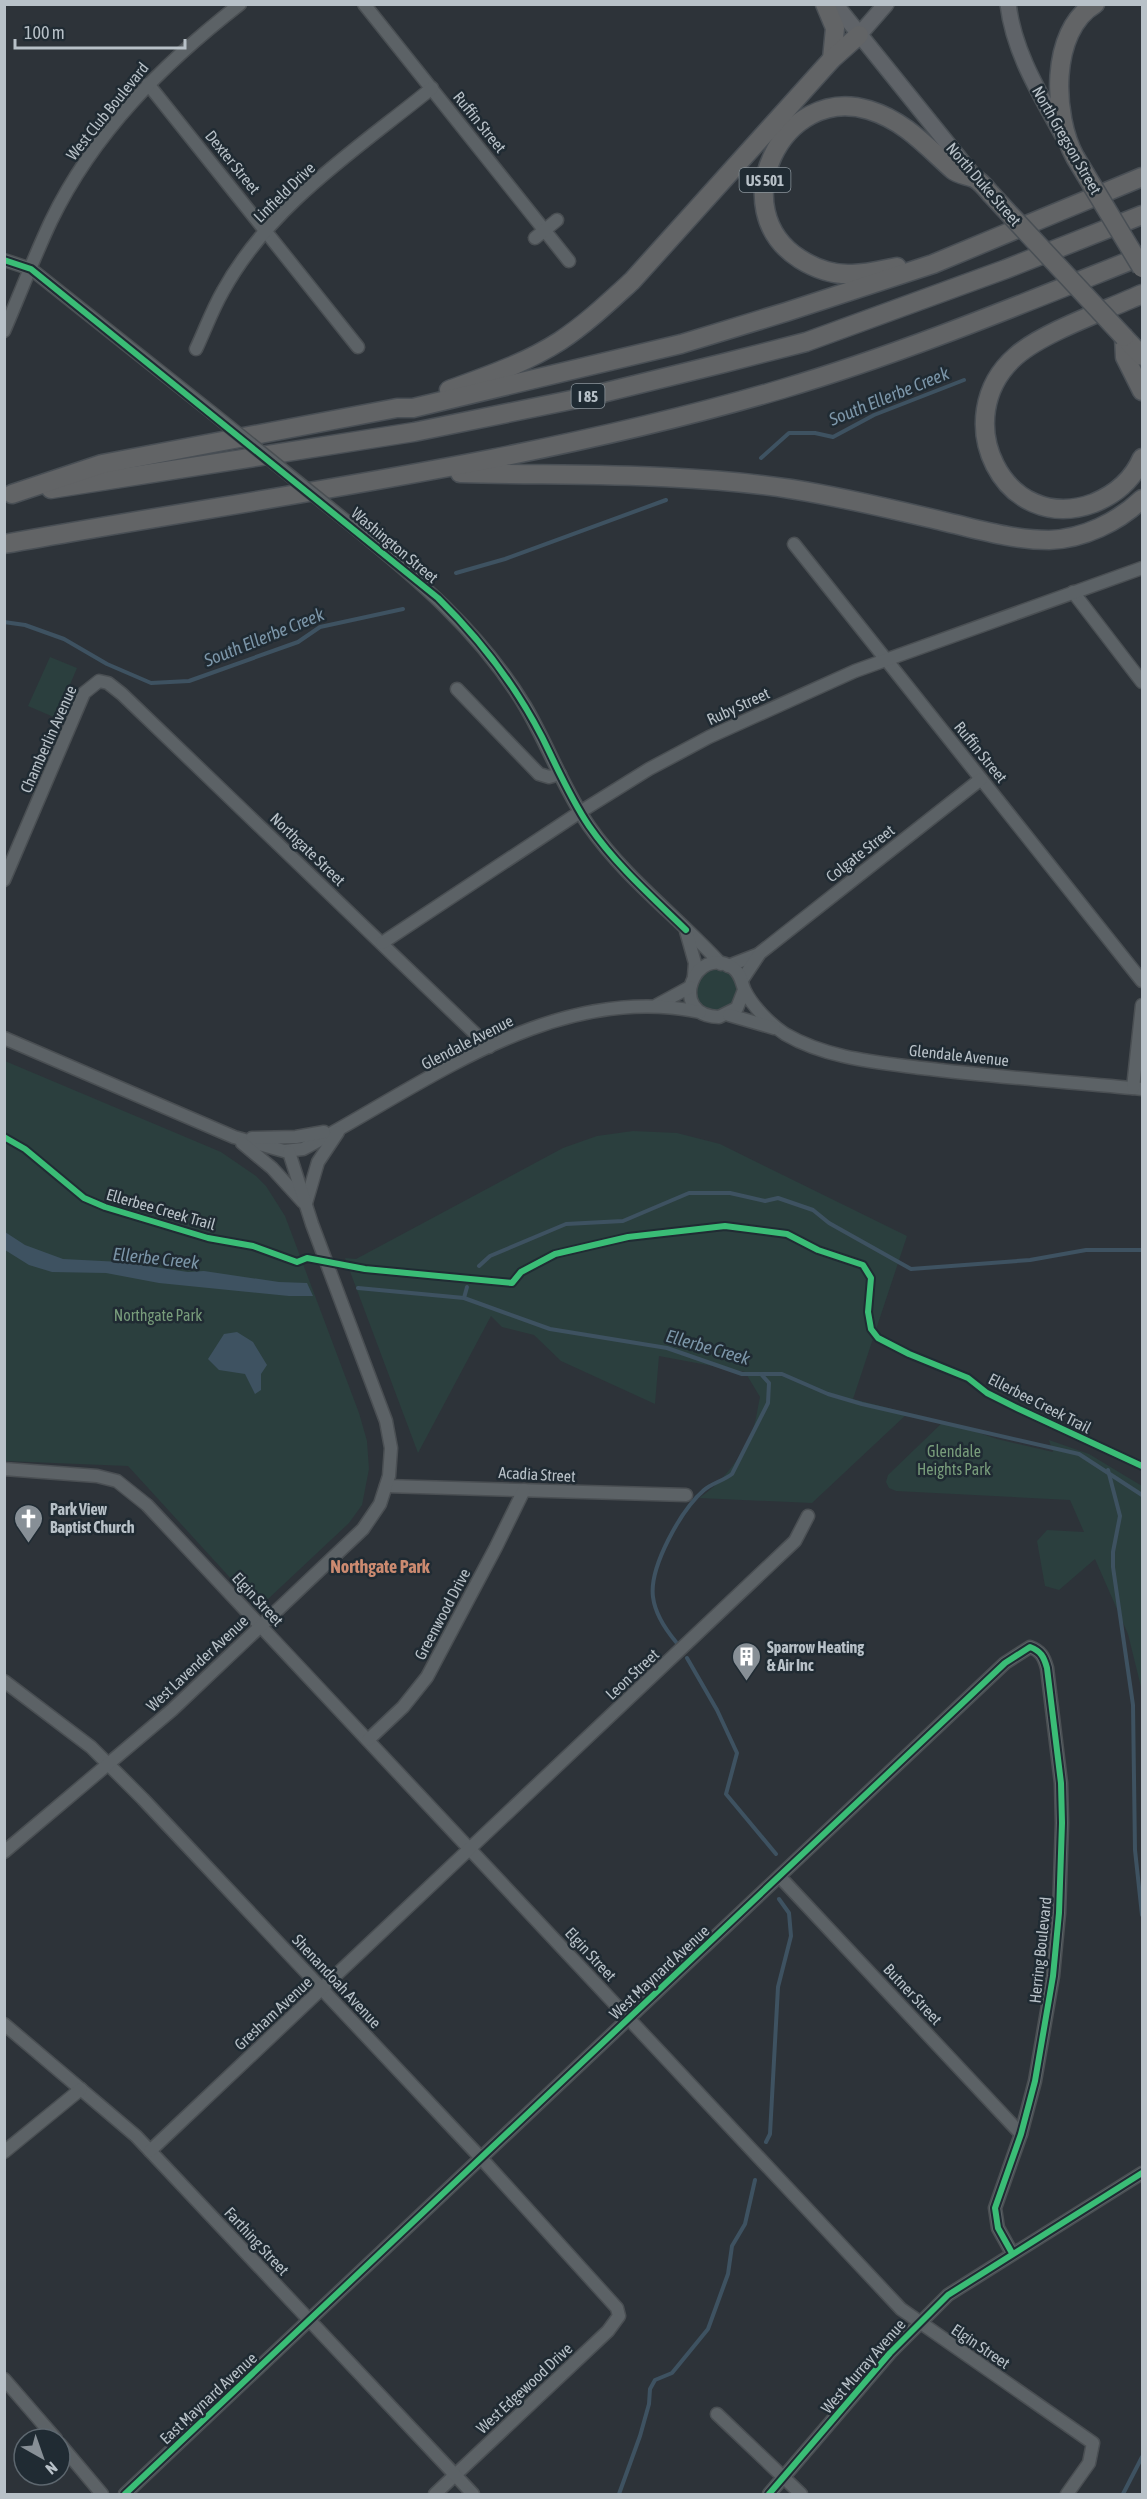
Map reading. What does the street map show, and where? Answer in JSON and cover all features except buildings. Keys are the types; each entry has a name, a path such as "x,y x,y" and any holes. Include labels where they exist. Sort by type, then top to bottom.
{"highway":[{"path":"825,4 835,28 832,59"},
{"path":"1065,140 1060,59 1071,28 1095,4"},
{"path":"8,494 102,464 397,408 496,373 561,341 606,305 645,267 832,59 859,35"},
{"name":"US 501","path":"976,179 955,172 925,142 886,116 867,109 839,107 806,118 785,135 771,157 764,186 765,206 773,230 796,256 819,269 850,274 908,264 974,245 1143,177"},
{"name":"North Gregson Street","path":"1065,140 1143,268"},
{"name":"North Duke Street","path":"976,179 1143,356"},
{"name":"I 85","path":"8,494 106,483 414,432 586,397 806,342 1006,269 1143,215"},
{"path":"397,408 413,408 436,403 681,344 901,276 974,245"},
{"path":"4,544 428,472 601,435 782,389 969,325 1143,256"},
{"path":"1143,294 1029,345 1014,358 991,390 984,424 990,458 1004,480 1026,498 1053,507 1072,508 1106,498 1133,475 1143,458"},
{"path":"1124,337 1125,357 1143,391"},
{"path":"428,472 600,473 742,483 856,500 1004,536 1052,540 1084,534 1117,519 1143,499"}],"main road":[{"name":"North Duke Street","path":"836,4 859,35 965,161 976,179"},
{"path":"859,35 886,4"},
{"name":"North Gregson Street","path":"1008,4 1010,27 1027,69 1065,140"}],"street":[{"name":"West Club Boulevard","path":"4,331 52,220 80,170 101,140 148,84 178,55 240,4"},
{"name":"Ruffin Street","path":"364,4 432,88 540,234 569,261"},
{"name":"Dexter Street","path":"148,84 357,347"},
{"name":"Linfield Drive","path":"196,350 222,292 266,231 300,196 432,88"},
{"path":"540,234 557,220"},
{"name":"Washington Street","path":"4,260 31,268 410,573 460,620 503,672 542,737 580,812 606,849 686,930 725,964"},
{"name":"Ruffin Street","path":"794,544 1143,981"},
{"name":"Ruby Street","path":"382,943 580,812 649,769 709,737 820,686 886,660 1143,568"},
{"path":"1073,592 1143,682"},
{"name":"Chamberlin Avenue","path":"4,880 84,693 99,681"},
{"name":"Northgate Street","path":"99,681 108,683 122,694 489,1047"},
{"path":"456,690 539,774 549,777 560,774"},
{"name":"Colgate Street","path":"725,964 760,953 981,779"},
{"name":"Washington Street","path":"686,930 695,963 692,981"},
{"name":"Colgate Street","path":"743,985 760,953"},
{"path":"725,964 743,985 741,1003 729,1015 712,1017 700,1012 691,999 692,981 707,965 725,964"},
{"name":"Glendale Avenue","path":"654,1006 676,997 692,981"},
{"name":"Glendale Avenue","path":"743,985 778,1029"},
{"path":"1138,1089 1143,1005"},
{"name":"Glendale Avenue","path":"4,1038 234,1137 289,1152 303,1149 489,1047 536,1026 589,1012 654,1006 700,1012"},
{"name":"Glendale Avenue","path":"729,1015 778,1029 820,1049 867,1061 950,1072 1138,1089"},
{"path":"305,1205 318,1162 340,1129"},
{"name":"Glendale Avenue","path":"234,1137 296,1137 340,1129"},
{"name":"Glendale Avenue","path":"234,1137 272,1168 305,1205"},
{"name":"West Lavender Avenue","path":"4,1852 109,1765 261,1626 363,1529 380,1504 392,1460 386,1421 305,1205 289,1152"},
{"name":"Elgin Street","path":"4,1469 78,1472 117,1482 147,1505 901,2309 1093,2443 1089,2463 1066,2494"},
{"name":"Acadia Street","path":"386,1486 686,1495"},
{"name":"Greenwood Drive","path":"368,1740 403,1707 427,1677 524,1490"},
{"name":"Leon Street","path":"470,1850 795,1541 808,1516"},
{"name":"West Maynard Avenue","path":"310,2321 1005,1663 1030,1647"},
{"name":"Herring Boulevard","path":"1012,2253 998,2228 995,2208 1021,2134 1035,2081 1053,1976 1059,1913 1062,1823 1059,1762 1047,1668 1044,1657 1038,1650 1030,1647"},
{"name":"Shenandoah Avenue","path":"4,1681 91,1747 323,1989 607,2293 617,2308 619,2316 615,2324"},
{"name":"Gresham Avenue","path":"150,2151 470,1850"},
{"name":"Butner Street","path":"780,1877 1021,2134"},
{"name":"Farthing Street","path":"4,2024 150,2151 473,2494"},
{"path":"4,2152 81,2089"},
{"name":"West Murray Avenue","path":"769,2494 919,2322 948,2295 1143,2173"},
{"name":"East Maynard Avenue","path":"125,2494 310,2321"},
{"name":"West Edgewood Drive","path":"435,2494 615,2324"},
{"path":"4,2379 46,2427"},
{"path":"717,2414 782,2479 801,2494"},
{"path":"72,2458 102,2494"}],"green space":[{"path":"50,657 77,668 56,718 28,706"},
{"path":"717,968 733,974 739,990 733,1006 717,1012 701,1006 695,990 701,974"},
{"name":"Northgate Park","path":"5,1061 221,1152 256,1176 266,1186 285,1216 359,1413 367,1441 369,1469 362,1505 349,1523 267,1600 255,1605 128,1466 5,1461"},
{"path":"633,1131 677,1133 720,1144 907,1236 853,1399 908,1413 812,1503 699,1498 714,1487 733,1466 748,1442 756,1420 760,1397 745,1372 659,1356 655,1404 561,1361 534,1335 502,1327 491,1316 418,1453 345,1258 356,1259 563,1148 597,1136"},
{"name":"Glendale Heights Park","path":"944,1421 997,1439 1053,1452 1049,1440 1089,1454 1142,1486 1142,1691 1128,1634 1095,1559 1059,1590 1045,1586 1037,1541 1047,1530 1084,1532 1070,1500 896,1491 889,1488 886,1482 888,1475"}],"water":[{"path":"5,1232 25,1245 63,1259 121,1262 188,1272 204,1271 279,1282 307,1283 313,1296 289,1296 159,1283 106,1273 52,1272 29,1265 5,1250"},
{"path":"237,1332 253,1342 267,1365 261,1374 261,1390 255,1394 245,1374 219,1370 208,1359 224,1334"}],"waterway":[{"name":"South Ellerbe Creek","path":"761,458 789,433 815,433 833,437 874,415 964,380"},
{"name":"South Ellerbe Creek","path":"456,573 505,559 666,500"},
{"name":"South Ellerbe Creek","path":"4,622 25,625 64,639 107,664 151,683 189,681 298,642 320,627 403,609"},
{"path":"479,1266 490,1256 566,1224 623,1221 689,1193 730,1193 765,1201 778,1198 813,1210 829,1223 911,1269 1030,1260 1086,1250 1142,1250"},
{"path":"464,1298 467,1287"},
{"name":"Ellerbe Creek","path":"358,1288 464,1298 550,1329 667,1348 742,1374 782,1374 828,1394 862,1404 1079,1454 1142,1495"},
{"path":"676,1642 668,1632 654,1603 653,1585 656,1570 668,1540 695,1499 707,1488 732,1474 768,1403 769,1383 761,1374"},
{"path":"1108,1470 1120,1516 1113,1552 1113,1567 1133,1705 1135,1850 1142,1915"},
{"path":"687,1658 717,1710 737,1753 726,1794 776,1854"},
{"path":"766,2142 770,2134 778,1987 791,1936 789,1913 779,1899"},
{"path":"619,2494 640,2436 649,2404 650,2389 655,2380 672,2373 708,2329 728,2274 732,2246 745,2224 755,2180"},
{"path":"1123,2494 1142,2457"}],"cycle path":[{"path":"4,260 31,269 438,598 482,646 520,699 589,826 635,880 686,930"},
{"name":"Ellerbee Creek Trail","path":"4,1137 25,1149 84,1198 105,1207 208,1238 253,1246 297,1262 307,1258 365,1269 512,1283 521,1272 555,1254 628,1237 725,1226 787,1234 818,1250 863,1265 871,1278 868,1312 871,1329 878,1338 909,1354 968,1378 987,1393 1142,1466"},
{"path":"125,2494 1005,1663 1030,1647 1042,1655 1047,1668 1061,1783 1062,1823 1059,1913 1053,1976 1035,2081 1021,2134 995,2208 998,2228 1012,2253"},
{"path":"769,2494 890,2353 948,2295 1142,2173"}],"place":[{"name":"Park View Baptist Church","path":"29,1544"},
{"name":"Sparrow Heating & Air Inc","path":"746,1682"}],"district":[{"name":"Northgate Park","path":"380,1566"}]}
